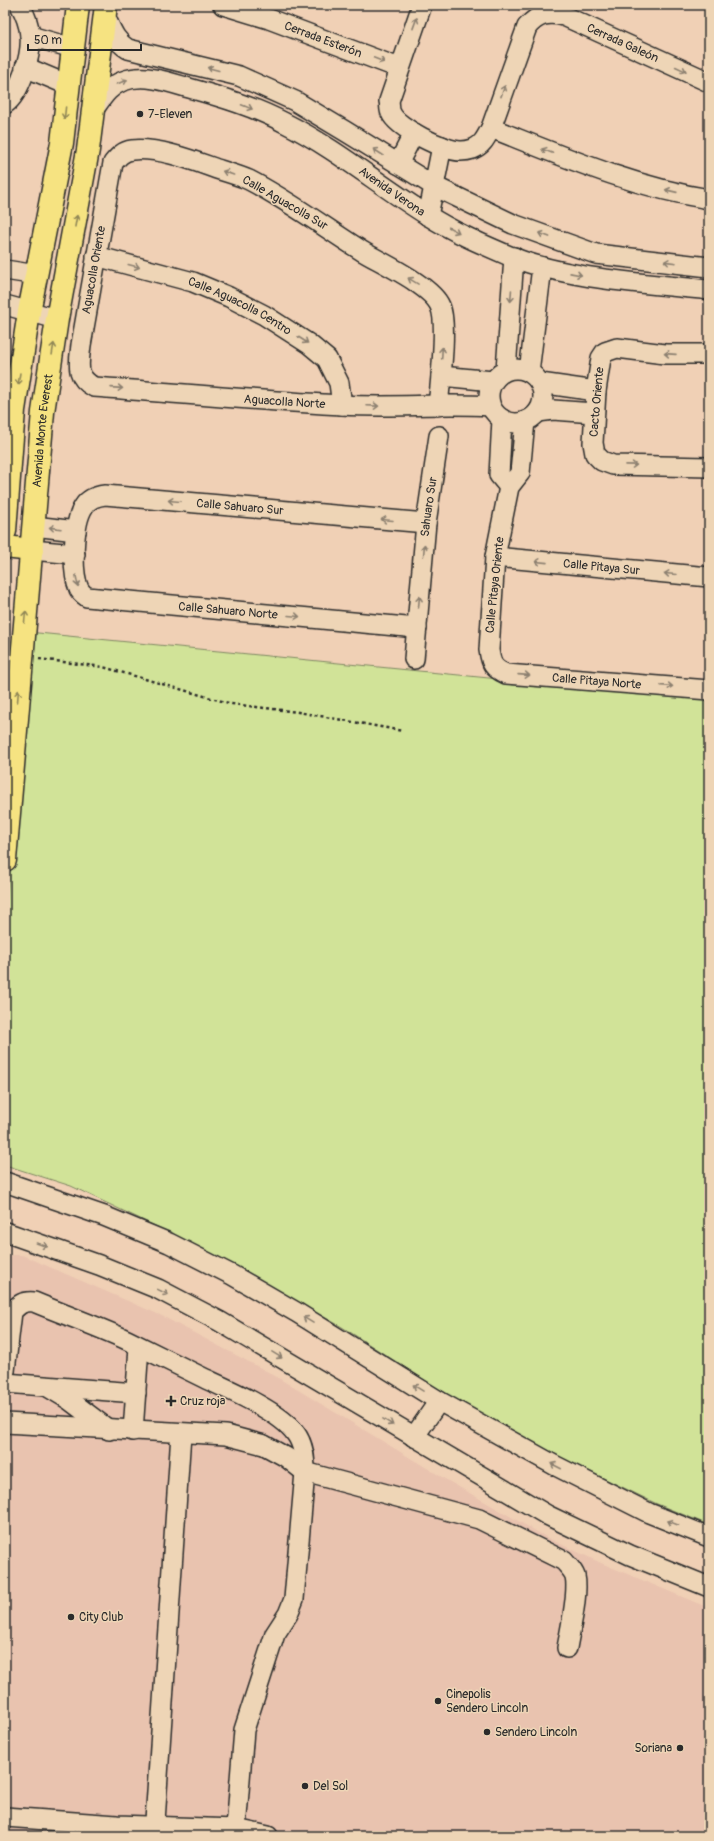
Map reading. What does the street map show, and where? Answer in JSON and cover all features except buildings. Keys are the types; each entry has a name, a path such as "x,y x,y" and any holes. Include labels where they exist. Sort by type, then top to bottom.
{"main road":[{"path":"5,531 14,410 29,312 62,142 78,5"},
{"name":"Avenida Monte Everest","path":"5,860 21,656 32,550 43,412 57,319 94,109 106,10"},
{"path":"54,178 82,184"},
{"path":"5,547 32,550"}],"street":[{"path":"5,104 15,93 22,81 28,52 24,11 20,5"},
{"name":"Cerrada Esterón","path":"223,5 269,18 399,68"},
{"path":"422,5 399,68 389,101 391,113 397,122 442,146 428,216"},
{"name":"Avenida Verona","path":"106,10 116,38 128,49 239,76 295,101 434,186 513,224 596,254 709,267"},
{"name":"Cerrada Galeón","path":"442,146 460,151 473,148 482,143 490,128 527,27 533,20 542,15 553,13 564,16 709,82"},
{"path":"28,52 73,48"},
{"path":"28,52 68,85"},
{"path":"150,78 152,54"},
{"name":"Avenida Verona","path":"94,109 104,95 113,86 130,79 150,78 228,99 284,122 333,151 428,216 465,235 514,257 542,267 581,275 709,290"},
{"path":"490,128 589,167 648,185 709,199"},
{"path":"398,164 414,132"},
{"name":"Calle Aguacolla Sur","path":"113,163 120,154 131,150 159,152 191,160 248,179 421,286 434,296 441,307 443,321 441,376"},
{"name":"Aguacolla Oriente","path":"82,377 78,367 80,345 113,163"},
{"name":"Calle Aguacolla Centro","path":"96,256 193,282 229,297 264,315 309,344 327,359 339,383 342,405"},
{"path":"500,376 514,257"},
{"path":"531,416 542,398 534,378 542,267"},
{"path":"5,270 36,275"},
{"path":"5,305 57,319"},
{"name":"Cacto Oriente","path":"709,354 665,354 617,348 605,352 600,358 594,413 593,443 595,454 602,461 613,465 709,467"},
{"path":"509,487 499,475 496,413 488,398 489,389 500,376 514,369 534,378 596,391"},
{"path":"438,406 441,376 500,376"},
{"name":"Aguacolla Norte","path":"82,377 87,383 94,386 342,405 438,406 459,404 496,413"},
{"path":"496,413 509,422 553,410 594,413"},
{"name":"Calle Pitaya Oriente","path":"490,661 489,650 495,558 509,487 520,473 531,416"},
{"name":"Sahuaro Sur","path":"414,660 426,523 439,436"},
{"name":"Calle Sahuaro Sur","path":"75,542 84,505 89,500 106,495 426,523"},
{"path":"34,526 75,542"},
{"path":"32,550 75,542"},
{"name":"Calle Sahuaro Norte","path":"75,542 78,587 81,593 92,598 417,628"},
{"name":"Calle Pitaya Sur","path":"495,558 709,577"},
{"name":"Calle Pitaya Norte","path":"490,661 496,669 506,674 709,690"},
{"path":"5,1182 104,1216 176,1246 232,1275 296,1312 439,1401 574,1476 649,1513 709,1537"},
{"path":"5,1232 99,1265 158,1289 220,1320 547,1515 630,1555 709,1587"},
{"path":"5,1370 12,1312 18,1305 25,1301 34,1302 139,1347 230,1390 266,1410 289,1426 296,1434 302,1445 305,1472 294,1599 288,1614 275,1634 244,1730 236,1830"},
{"path":"133,1431 139,1347"},
{"path":"5,1383 136,1393"},
{"path":"43,1385 68,1399 109,1430"},
{"path":"414,1437 439,1401"},
{"path":"5,1423 181,1434 226,1435 264,1445 286,1457 305,1472 479,1519 564,1561 575,1575 576,1586 567,1648"},
{"path":"154,1831 181,1434"},
{"path":"5,1817 154,1831 252,1831 268,1836"}],"path":[{"path":"21,656 103,667 232,704 298,712 402,731"}],"shaded area":[{"name":"Sendero Lincoln","path":"22,1255 160,1315 270,1373 445,1479 548,1538 601,1563 709,1608 709,1836 5,1836 5,1256"}],"green space":[{"path":"28,632 709,700 709,1525 657,1504 500,1426 440,1390 342,1327 195,1245 71,1186 5,1165 5,920"}],"place":[{"name":"7-Eleven","path":"140,114"},
{"name":"Cruz roja","path":"171,1401"},
{"name":"City Club","path":"71,1617"},
{"name":"Cinepolis Sendero Lincoln","path":"438,1701"},
{"name":"Sendero Lincoln","path":"487,1732"},
{"name":"Soriana","path":"680,1748"},
{"name":"Del Sol","path":"305,1786"}]}
